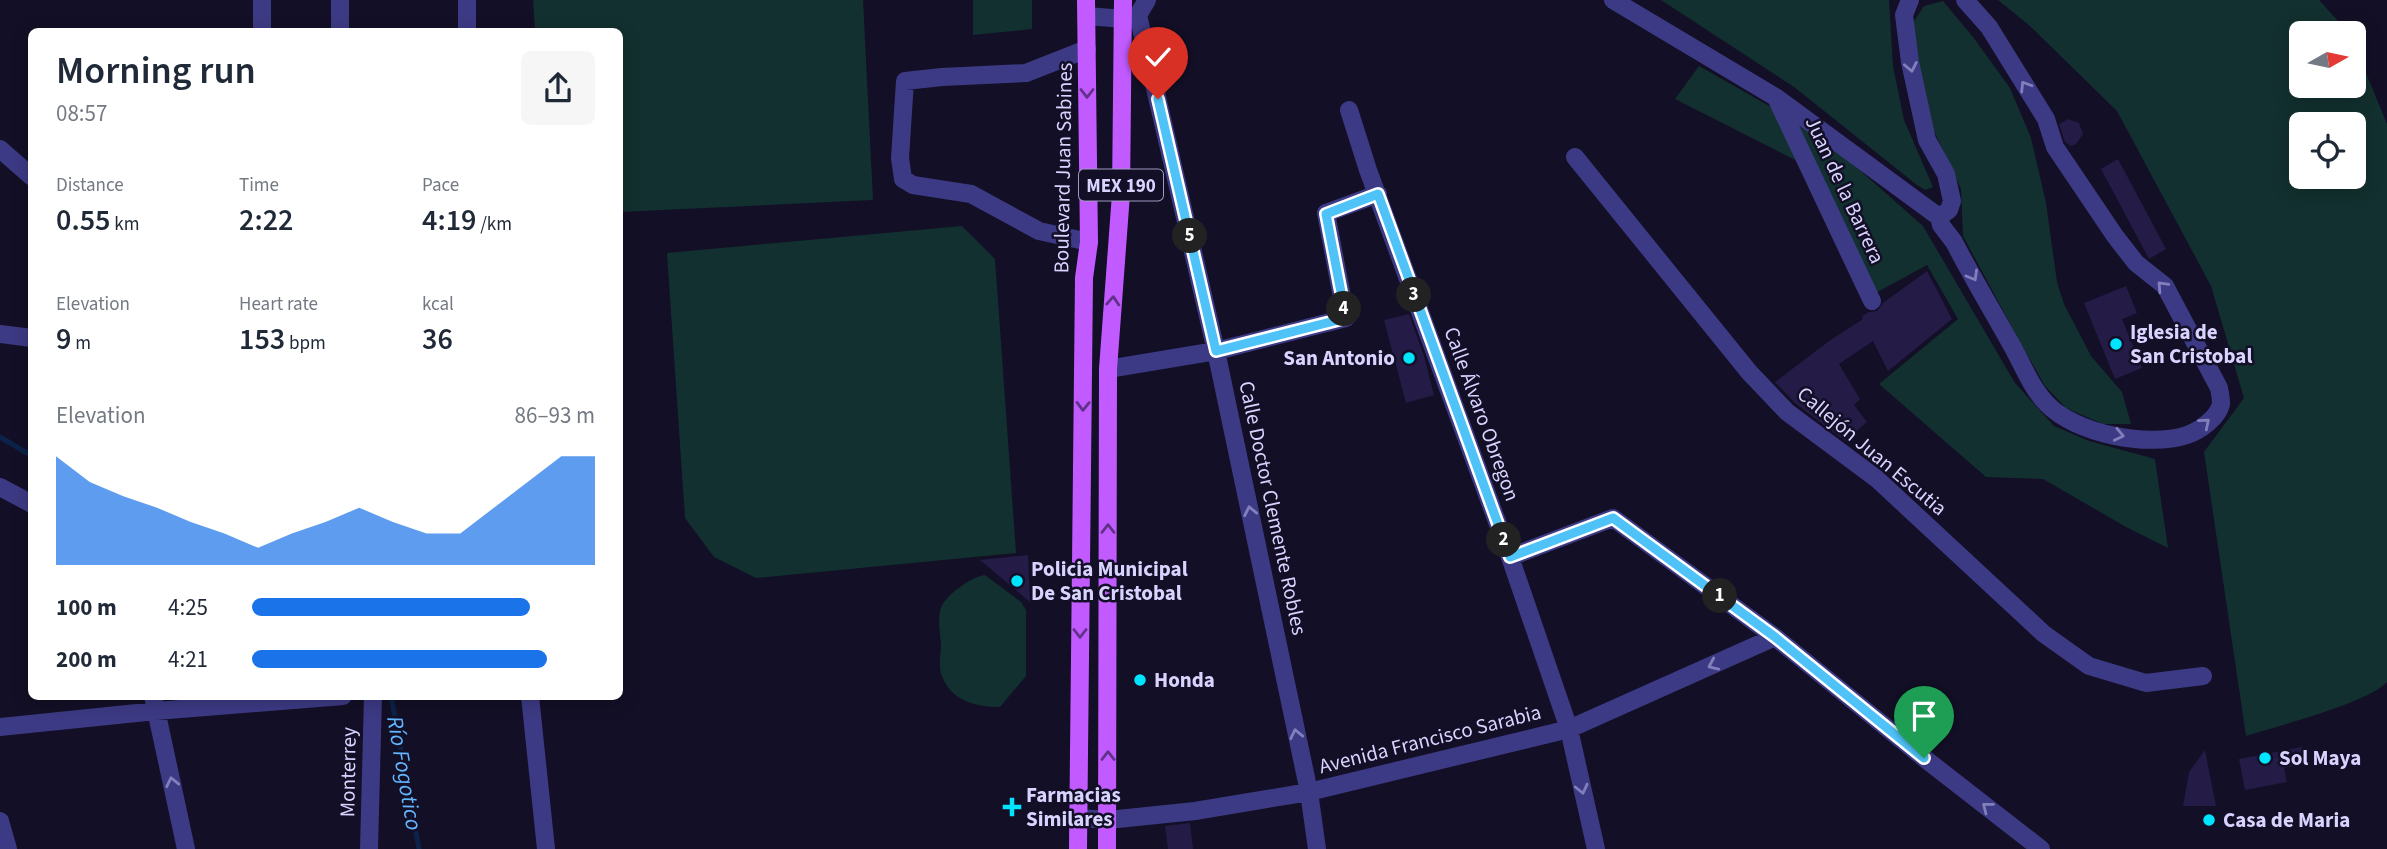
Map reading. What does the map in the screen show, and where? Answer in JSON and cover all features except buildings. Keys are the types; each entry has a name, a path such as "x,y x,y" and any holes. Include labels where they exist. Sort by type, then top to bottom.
{"main road":[{"name":"MEX 190","path":"1107,849 1108,369 1136,11 1123,0"},
{"name":"Boulevard Juan Sabines","path":"1079,818 1084,278 1088,242 1087,8"},
{"name":"MEX 190","path":"1078,849 1079,818"}],"street":[{"path":"262,0 262,28"},
{"path":"340,0 340,28"},
{"path":"467,0 467,28"},
{"path":"1613,0 1777,98 1939,217 1941,225 1954,242 2046,404 2068,420 2094,430 2142,440 2170,441 2193,433 2213,418 2221,405 2219,388 2188,325 2165,286 2136,263 2115,236 2055,147 2046,119 1989,27 1965,0"},
{"path":"1910,0 1904,15 1910,62 1927,139 1945,174 1952,201 1949,210 1939,217"},
{"path":"1087,8 1136,11"},
{"name":"Calle Doctor Clemente Robles","path":"1136,11 1216,351 1309,792 1317,849"},
{"path":"1087,49 1026,73 905,81 900,158 903,179 913,185 971,194 1040,231 1088,242"},
{"name":"Juan de la Barrera","path":"1777,98 1872,301"},
{"name":"Calle Álvaro Obregon","path":"1349,110 1569,729 1596,849"},
{"path":"1,151 28,174"},
{"name":"Callejón Juan Escutia","path":"1575,157 1763,387 1787,412 1877,479 2044,634 2089,666 2146,683 2203,676"},
{"path":"1108,369 1216,351 1346,318 1326,214 1378,194"},
{"path":"0,334 28,338"},
{"path":"0,486 28,502"},
{"path":"1510,557 1613,518 1775,637 1924,758 2042,849"},
{"name":"Avenida Francisco Sarabia","path":"1079,818 1108,820 1195,811 1309,792 1569,729 1775,637"},
{"path":"0,726 155,704 249,700"},
{"name":"Monterrey","path":"369,849 373,700"},
{"path":"531,700 546,849"},
{"path":"155,704 187,849"},
{"path":"0,821 8,849"}],"green space":[{"path":"533,0 863,0 873,200 623,212 623,28 535,28"},
{"path":"973,0 1032,0 1032,29 973,35"},
{"path":"1661,0 1889,0 1893,66 1904,120 1933,187 1925,190 1917,185 1794,87"},
{"path":"1998,0 2319,0 2338,21 2289,21 2289,98 2366,98 2366,73 2387,124 2387,682 2377,690 2342,706 2246,736 2204,452 2244,398 2211,286 2117,111 2030,26"},
{"path":"1943,1 2010,88 2031,138 2046,203 2057,282 2064,304 2091,356 2122,392 2131,424 2103,424 2066,408 2045,386 1963,236 1961,189 1935,133 1921,90 1912,24 1924,6"},
{"path":"1699,66 1789,117 1855,166 1923,226 2015,383 2054,426 2089,441 2155,459 2168,548 2043,479 1986,477 1879,384 1958,319 1927,265 1874,294 1815,170 1675,99"},
{"path":"962,226 995,259 1016,553 756,578 714,557 685,518 667,253"},
{"path":"985,575 1021,602 1026,610 1026,676 1000,707 973,704 958,697 946,685 940,668 939,619 942,605 958,588"}],"waterway":[{"name":"Río Fogotico","path":"0,437 28,454"},
{"name":"Río Fogotico","path":"392,700 419,849"}],"place":[{"name":"Iglesia de San Cristobal","path":"2116,344"},
{"name":"San Antonio","path":"1409,358"},
{"name":"Policia Municipal De San Cristobal","path":"1017,581"},
{"name":"Honda","path":"1140,680"},
{"name":"Sol Maya","path":"2265,758"},
{"name":"Farmacias Similares","path":"1012,807"},
{"name":"Casa de Maria","path":"2209,820"}],"route":[{"path":"1158,99 1216,351 1346,318 1326,214 1378,194 1510,557 1613,518 1775,637 1924,758"}]}
